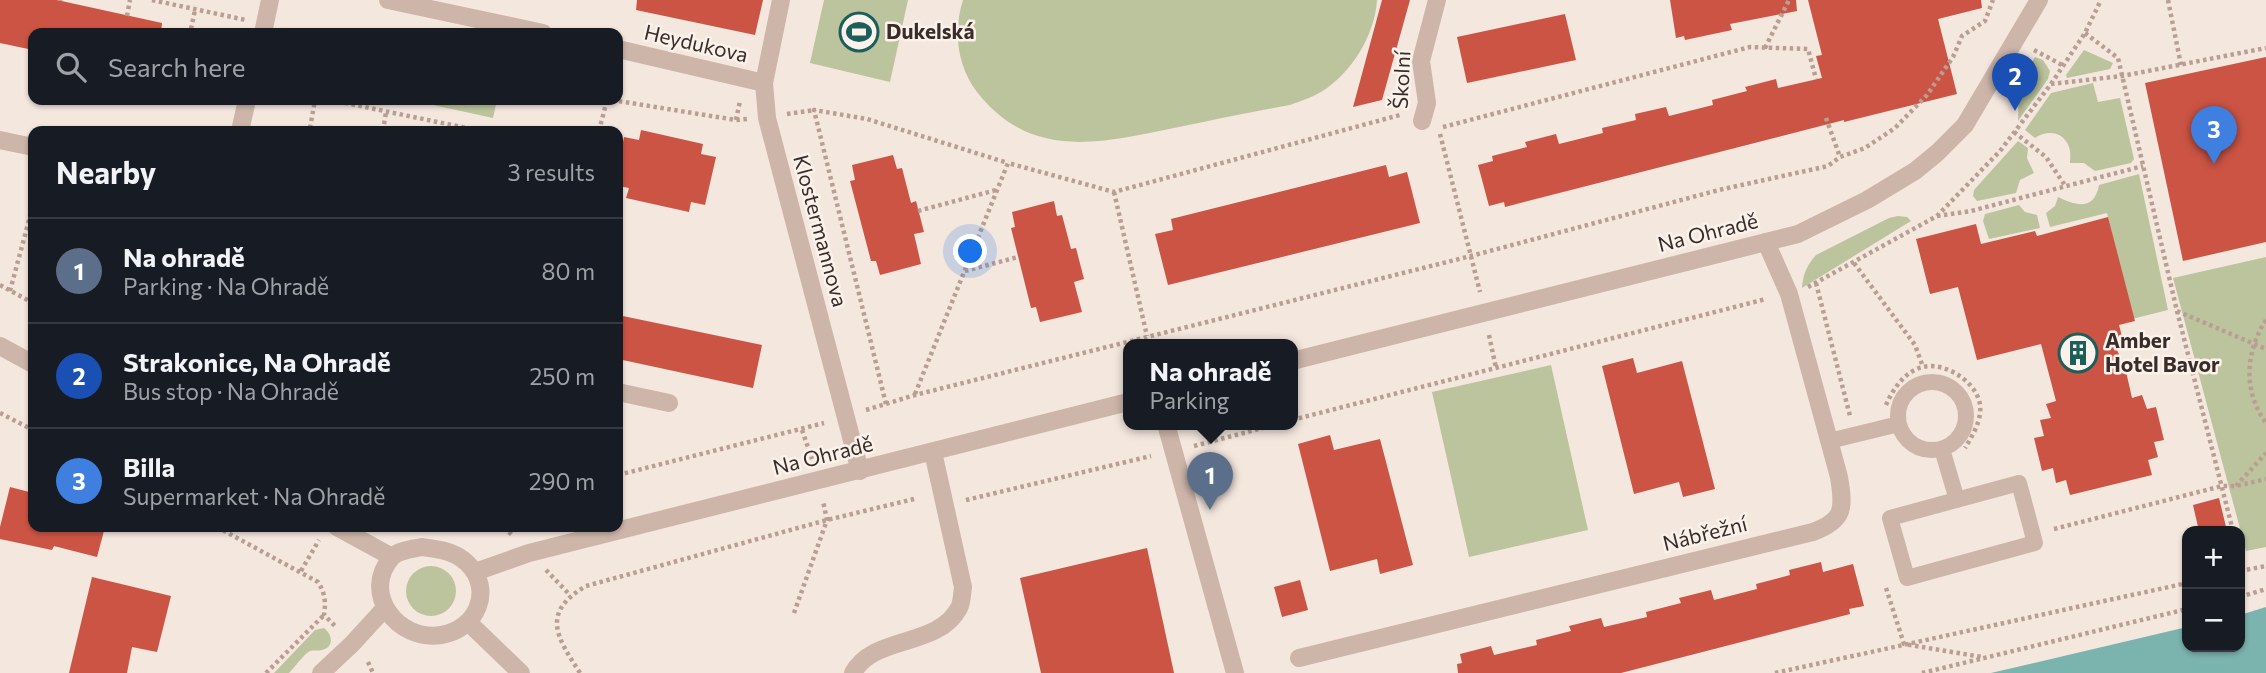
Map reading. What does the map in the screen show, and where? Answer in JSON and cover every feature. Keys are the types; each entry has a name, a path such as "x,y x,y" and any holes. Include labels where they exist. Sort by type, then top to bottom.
{"street":[{"path":"264,28 270,0"},
{"path":"388,0 520,28"},
{"name":"Klostermannova","path":"781,0 764,83 767,118 860,471"},
{"name":"Školní","path":"1422,121 1427,103 1422,61 1437,0"},
{"name":"Na Ohradě","path":"1298,360 1798,234 1867,200 1915,171 1937,153 1965,125 2039,0"},
{"name":"Heydukova","path":"623,50 764,83"},
{"path":"241,126 246,105"},
{"path":"0,140 28,146"},
{"name":"Nábřežní","path":"1299,658 1826,527 1836,519 1842,511 1843,500 1829,441 1789,294 1766,242"},
{"path":"0,346 28,360"},
{"path":"623,393 669,403"},
{"name":"Na Ohradě","path":"623,530 1123,403"},
{"path":"1168,430 1235,673"},
{"path":"853,673 856,667 880,650 919,638 944,624 959,608 963,587 933,452"},
{"path":"346,532 392,557"},
{"name":"Na Ohradě","path":"474,572 529,554 617,532"},
{"path":"438,548 453,553 467,562 474,572 480,586 476,613 469,623 455,632 439,636 424,635 400,625 385,608 381,586 386,567 392,557 411,549 438,548"},
{"path":"321,673 385,608"},
{"path":"469,623 521,673"}],"lane":[{"path":"1930,381 1949,386 1963,400 1966,420 1958,438 1942,449 1915,446 1902,433 1899,424 1900,404 1912,388 1930,381"},
{"path":"1829,441 1899,424"},
{"path":"1942,449 1957,500"},
{"path":"2019,483 2033,535 2035,543 1907,578 1890,518 2019,483"}],"path":[{"path":"127,16 130,0"},
{"path":"152,0 260,28"},
{"path":"1765,48 1789,0"},
{"path":"1135,339 1471,256 1719,190 1828,166 1840,157 1865,148 1895,128 1927,96 1954,57 1962,36 1985,21 1993,0"},
{"path":"1298,419 1798,292 1854,263 1937,216 2000,151 2051,84 2085,33 2101,0"},
{"path":"2168,0 2181,65"},
{"path":"191,28 195,10"},
{"path":"2085,33 2118,58 2177,311 2232,526"},
{"path":"1496,368 1439,128 1750,47 1808,49 1816,79"},
{"path":"2051,84 2122,76 2266,48"},
{"path":"623,102 736,120 814,110 867,119 1008,163 1114,192 1401,114 1422,121"},
{"path":"310,126 314,105"},
{"path":"356,105 444,126"},
{"path":"601,126 607,105"},
{"path":"814,110 886,404"},
{"path":"384,126 386,111"},
{"path":"1826,118 1840,157"},
{"path":"2014,132 2046,157 2066,187"},
{"path":"915,395 1008,163"},
{"path":"1937,216 1971,211 2143,166"},
{"path":"918,211 997,190"},
{"path":"1114,192 1147,336"},
{"path":"10,291 28,235"},
{"path":"964,271 1018,257"},
{"path":"1854,263 1915,345 1923,367"},
{"path":"1816,282 1850,417 1863,415"},
{"path":"0,285 28,300"},
{"path":"2177,311 2266,349"},
{"path":"2266,320 2250,357 2250,383 2257,407 2266,423"},
{"path":"623,474 802,430 915,395 1123,342"},
{"path":"1884,407 1903,378 1923,367 1952,371 1972,388 1981,412 1963,452"},
{"path":"0,413 28,427"},
{"path":"794,613 827,520 820,481 802,430"},
{"path":"945,505 1255,430"},
{"path":"2236,486 2266,453"},
{"path":"2033,535 2222,486 2236,486 2266,479"},
{"path":"580,673 555,632 558,615 570,595 586,586 914,499"},
{"path":"227,532 301,571 318,582 324,592 324,615 266,673"},
{"path":"301,571 320,538"},
{"path":"2245,570 2266,566"},
{"path":"1775,673 2182,584"},
{"path":"2245,595 2266,589"},
{"path":"1922,673 2182,610"},
{"path":"324,615 352,644"},
{"path":"1903,644 1987,657"},
{"path":"368,662 373,673"}],"green space":[{"name":"Dukelská","path":"824,0 908,0 890,82 810,63"},
{"path":"963,0 1377,0 1372,27 1360,52 1342,75 1313,96 1290,105 1147,134 1093,141 1068,141 1044,138 1020,129 998,114 977,92 965,71 959,48 958,24"},
{"path":"2084,50 2113,63 2110,69 2067,78 2066,75"},
{"path":"2035,57 2043,60 2050,71 2048,79 2018,121 2019,83"},
{"path":"2093,83 2098,102 2120,98 2134,159 2131,163 2095,171 2084,163 2070,163 2069,147 2059,135 2049,133 2035,138 2025,130 2051,93"},
{"path":"433,105 496,105 493,118"},
{"path":"2018,141 2028,148 2027,158 2034,173 2020,180 2016,193 1977,201 1973,196 1974,190"},
{"path":"2139,174 2168,310 2132,319 2107,213 2050,227 2046,213 2055,206 2058,197 2077,204 2088,203 2093,199 2099,185"},
{"path":"2019,205 2025,212 2037,215 2040,228 1989,239 1983,221 1985,214"},
{"path":"1898,216 1907,217 1911,221 1802,288 1806,270 1816,255"},
{"path":"2266,257 2266,547 2246,551 2245,526 2239,526 2173,278"},
{"path":"1551,365 1588,530 1469,557 1432,392"},
{"path":"431,566 448,574 456,591 448,608 431,616 414,608 406,591 414,574"},
{"path":"324,628 330,637 329,646 310,651 289,673 274,673 315,630"}],"water":[{"path":"2266,607 2266,673 1991,673 2182,628 2182,652 2245,652 2245,613"}],"building":[{"path":"0,0 57,0 162,23 162,28 28,28 28,49 0,43"},
{"path":"637,0 763,0 755,35 636,10"},
{"path":"1382,0 1410,0 1382,100 1353,107"},
{"path":"1670,0 1796,0 1797,11 1730,24 1732,30 1685,40 1684,36 1676,38"},
{"path":"1808,0 1981,0 1982,8 1938,19 1957,94 1844,120 1505,207 1504,202 1489,206 1478,165 1493,161 1492,156 1527,147 1525,142 1556,134 1559,144 1603,133 1602,128 1636,120 1635,114 1666,107 1669,116 1713,105 1712,100 1747,91 1745,87 1776,79 1778,88 1822,78 1816,56 1822,55"},
{"path":"1565,14 1576,60 1467,83 1457,37"},
{"path":"2266,57 2266,242 2183,261 2145,83"},
{"path":"641,130 703,144 701,154 716,157 705,205 691,202 689,212 626,198 629,188 623,187 624,137 639,140"},
{"path":"893,155 897,169 902,168 911,203 916,201 924,232 914,234 921,264 880,275 876,261 871,261 850,181 855,180 852,165"},
{"path":"1386,165 1389,177 1407,172 1420,223 1168,285 1155,234 1173,230 1171,219"},
{"path":"1054,201 1057,216 1062,215 1071,249 1076,248 1084,279 1074,282 1082,312 1040,322 1036,307 1031,308 1011,228 1015,227 1012,212"},
{"name":"Amber Hotel Bavor","path":"2108,217 2135,321 2119,325 2125,348 2117,350 2125,367 2132,398 2142,395 2147,409 2156,407 2164,440 2154,442 2158,457 2148,460 2152,475 2070,495 2066,480 2056,483 2053,468 2042,471 2034,438 2044,436 2040,420 2051,418 2046,404 2056,401 2041,344 1977,360 1958,287 1930,294 1916,239 1976,224 1981,244 2035,231 2037,236"},
{"path":"623,316 762,345 753,388 623,360"},
{"path":"1633,358 1637,373 1682,361 1715,489 1683,497 1679,482 1634,494 1602,366"},
{"path":"1330,435 1334,450 1380,439 1413,565 1380,574 1377,559 1330,571 1298,444"},
{"path":"10,487 28,492 28,532 104,532 97,557 54,546 52,550 0,539 0,527"},
{"path":"2219,498 2226,526 2198,526 2193,505"},
{"path":"1147,548 1174,673 1041,673 1020,578"},
{"path":"1821,562 1823,572 1853,564 1864,606 1849,609 1850,614 1621,673 1458,673 1457,664 1462,663 1460,654 1491,646 1494,655 1537,645 1536,640 1571,631 1569,626 1601,618 1604,627 1647,617 1646,612 1681,603 1679,598 1711,590 1714,600 1757,589 1756,584 1790,575 1789,570"},
{"path":"92,577 171,596 157,652 132,647 127,673 69,673"},
{"path":"1300,580 1308,610 1282,617 1274,587"}],"place":[{"name":"Dukelská","path":"859,32"},
{"name":"Strakonice, Na Ohradě","path":"2015,111"},
{"name":"Billa","path":"2214,164"},
{"name":"Amber Hotel Bavor","path":"2078,353"},
{"name":"Na ohradě","path":"1210,510"}]}
